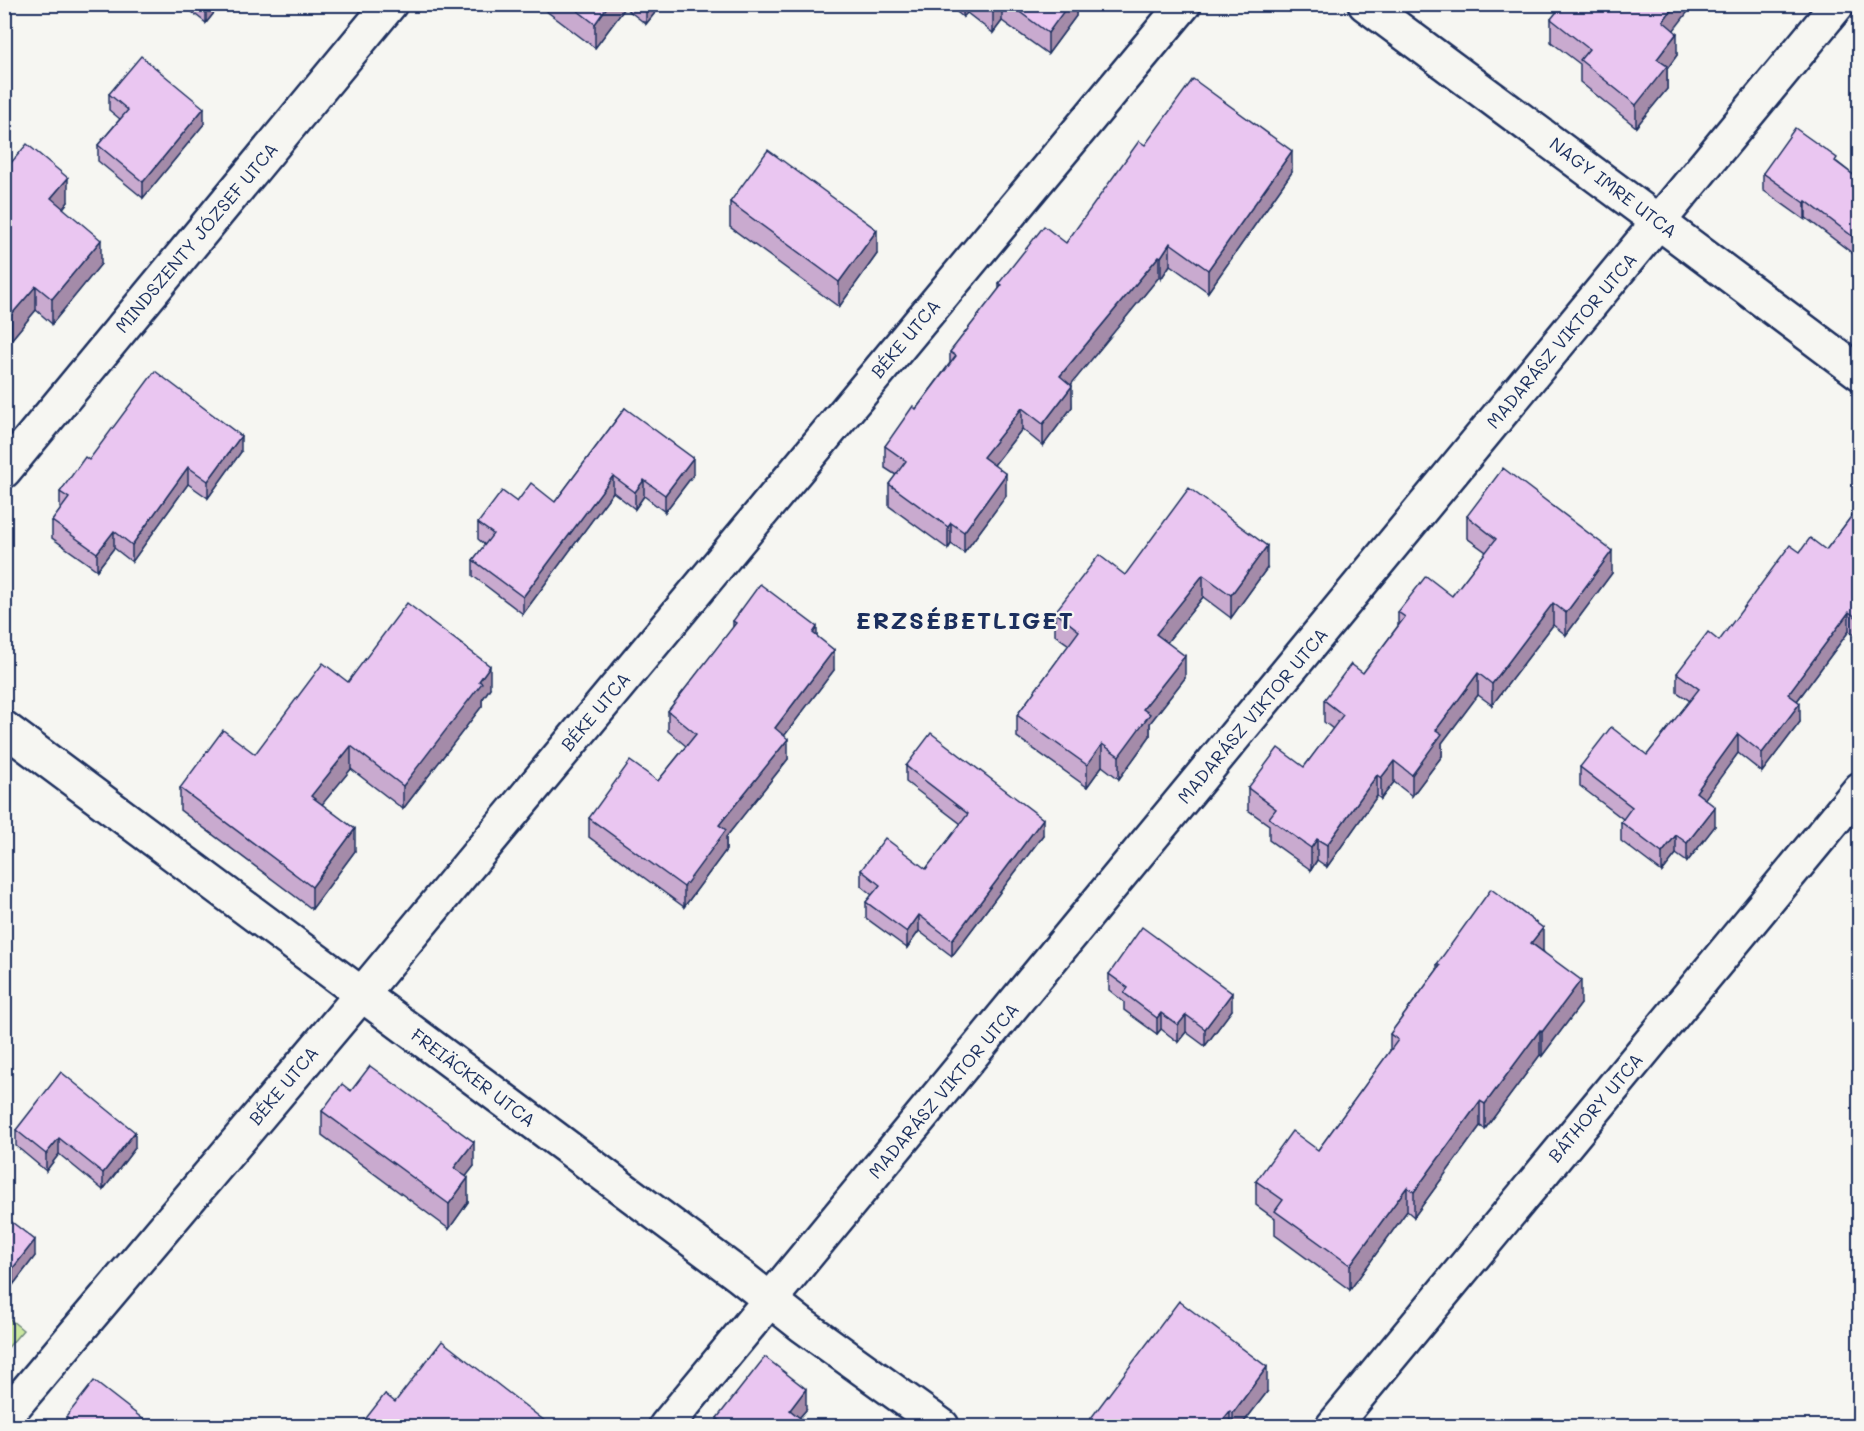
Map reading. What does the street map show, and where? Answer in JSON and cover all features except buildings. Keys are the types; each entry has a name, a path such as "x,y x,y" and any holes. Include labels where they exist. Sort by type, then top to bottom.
{"street":[{"name":"MINDSZENTY JÓZSEF UTCA","path":"4,471 390,4"},
{"name":"BÉKE UTCA","path":"4,1418 361,994 1184,4"},
{"name":"NAGY IMRE UTCA","path":"1365,4 1860,373"},
{"name":"MADARÁSZ VIKTOR UTCA","path":"666,1426 1660,223 1838,4"},
{"name":"FREIÄCKER UTCA","path":"4,728 802,1325 942,1426"},
{"name":"BÁTHORY UTCA","path":"1333,1426 1860,789"}],"green space":[{"path":"5,1315 23,1330 5,1351"}],"district":[{"name":"ERZSÉBETLIGET","path":"965,621"}]}
